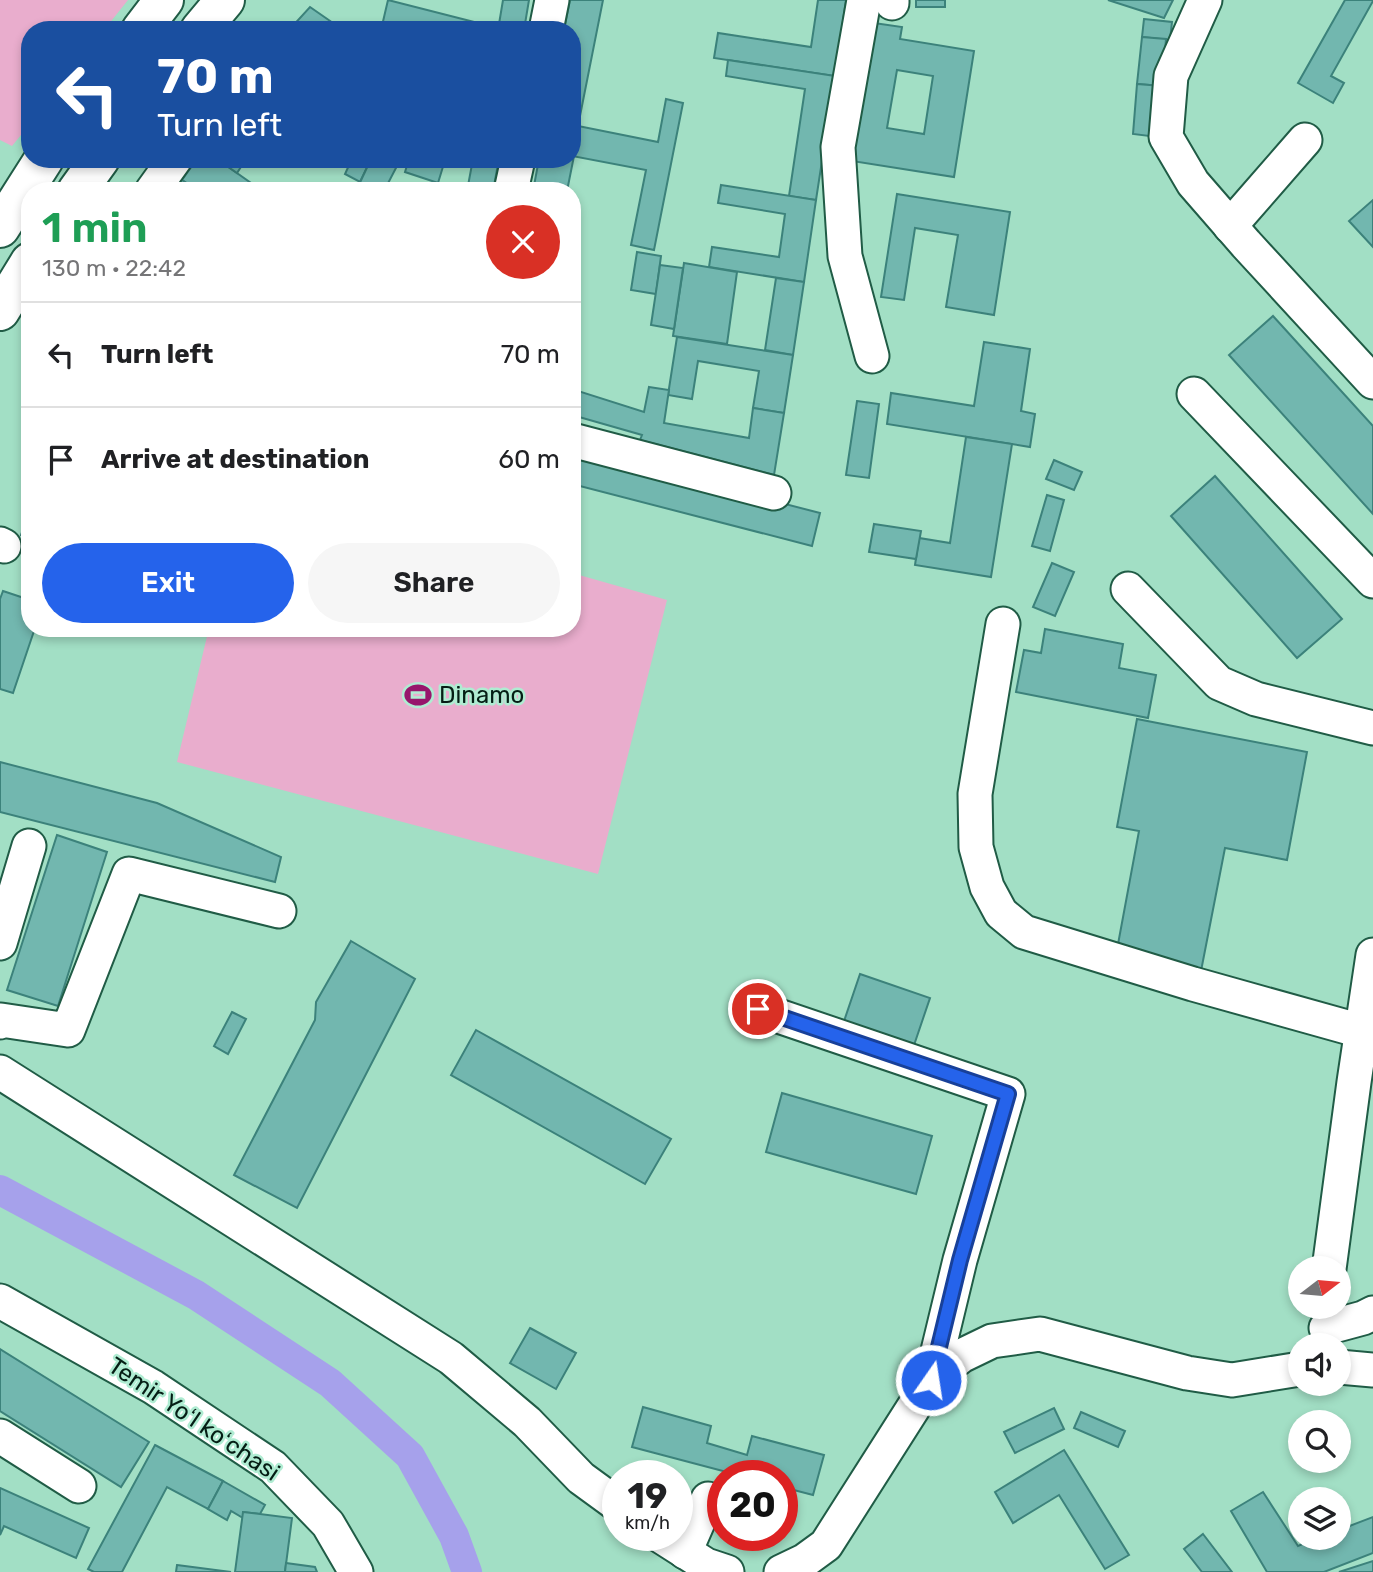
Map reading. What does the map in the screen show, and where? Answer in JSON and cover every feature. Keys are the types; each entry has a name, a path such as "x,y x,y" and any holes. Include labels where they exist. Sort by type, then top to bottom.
{"main road":[{"path":"148,21 164,0"},
{"path":"0,228 21,195"}],"street":[{"path":"548,21 552,0"},
{"path":"1205,0 1171,76 1166,137 1194,183 1230,226 1373,382"},
{"path":"872,356 845,256 838,147 882,1"},
{"path":"1230,226 1305,140"},
{"path":"1194,394 1373,581"},
{"path":"581,442 774,493"},
{"path":"1128,589 1219,683 1256,699 1373,728"},
{"path":"1003,624 975,794 976,847 987,887 1001,913 1024,932 1193,984 1361,1031"},
{"path":"0,943 29,846"},
{"path":"0,1021 68,1030 129,874 279,911"},
{"path":"1331,1256 1363,1084 1361,1031 1370,993 1373,955"},
{"path":"758,1009 1008,1094 960,1260 931,1380"},
{"path":"0,1072 451,1358 527,1422 581,1478 602,1493"},
{"name":"Temir Yoʻl koʻchasi","path":"0,1301 153,1387 273,1467 328,1524 356,1572"},
{"path":"1326,1327 1363,1318 1373,1312"},
{"path":"781,1572 804,1561 826,1545 931,1380 961,1356 992,1341 1040,1335 1187,1373 1232,1380 1288,1371"},
{"path":"1351,1368 1373,1370"},
{"path":"0,1436 79,1486"},
{"path":"693,1517 707,1500"},
{"path":"684,1551 706,1565 727,1572"}],"shaded area":[{"path":"0,0 128,0 111,21 21,21 21,135 12,146 0,140"},
{"name":"Dinamo","path":"581,576 667,600 598,874 177,762 207,637 581,637"}],"building":[{"path":"388,0 470,21 383,21"},
{"path":"503,0 529,0 526,21 500,21"},
{"path":"570,0 603,0 581,111 581,21 566,21"},
{"path":"818,0 846,0 835,76 714,58 718,33 811,47"},
{"path":"916,0 945,0 945,7 916,7"},
{"path":"1108,0 1173,0 1164,18"},
{"path":"1345,0 1373,1 1331,76 1344,83 1333,103 1298,83"},
{"path":"310,7 330,21 297,21"},
{"path":"1144,19 1172,22 1170,40 1142,37"},
{"path":"874,23 902,27 900,39 974,51 954,177 852,161","holes":["897,70 933,76 924,134 887,128"]},
{"path":"1142,37 1166,39 1162,86 1137,84"},
{"path":"728,60 835,76 816,200 789,196 805,89 726,76"},
{"path":"1137,84 1162,86 1157,137 1133,134"},
{"path":"666,99 683,103 654,250 631,245 646,170 581,158 581,127 658,142"},
{"path":"191,168 230,168 250,182 185,182 182,180"},
{"path":"348,168 367,168 360,182 345,174"},
{"path":"367,168 396,168 389,182 360,182"},
{"path":"406,168 443,168 438,182 405,172"},
{"path":"471,168 497,168 495,182 469,182"},
{"path":"537,168 572,168 569,182 535,182"},
{"path":"721,185 816,200 804,282 709,267 712,247 779,257 785,214 718,203"},
{"path":"897,194 1010,212 994,315 946,307 958,235 915,228 904,300 881,297"},
{"path":"1373,200 1373,247 1349,221"},
{"path":"637,252 661,256 656,294 631,290"},
{"path":"684,263 737,272 727,344 673,336"},
{"path":"660,265 683,268 674,329 651,325"},
{"path":"776,278 804,282 793,355 765,350"},
{"path":"1273,316 1373,426 1373,514 1229,355"},
{"path":"677,337 793,355 784,413 753,408 759,371 698,361 692,399 668,395"},
{"path":"984,342 1030,349 1021,411 1035,414 1030,447 887,424 891,393 974,406"},
{"path":"649,387 669,390 664,423 749,438 753,408 784,413 774,475 640,440 642,435 581,418 581,392 644,412"},
{"path":"857,401 879,404 869,478 846,475"},
{"path":"966,437 1012,444 991,577 915,565 919,538 950,543"},
{"path":"581,451 820,513 812,546 581,486"},
{"path":"1054,460 1082,472 1074,490 1046,479"},
{"path":"1215,476 1342,619 1297,658 1171,516"},
{"path":"1047,495 1064,500 1050,551 1032,546"},
{"path":"874,524 921,531 916,559 869,552"},
{"path":"1052,563 1074,572 1055,616 1033,607"},
{"path":"3,591 21,597 21,637 32,637 13,693 0,689 0,599"},
{"path":"1045,629 1123,644 1119,668 1156,675 1148,718 1016,692 1024,650 1041,653"},
{"path":"1137,719 1307,752 1287,860 1225,848 1201,971 1116,955 1139,831 1117,827"},
{"path":"0,762 157,803 281,857 275,882 0,812"},
{"path":"57,835 107,852 58,1006 7,990"},
{"path":"351,941 415,979 297,1208 234,1175 315,1020 316,1002"},
{"path":"860,974 930,998 911,1054 841,1030"},
{"path":"232,1012 246,1019 228,1054 214,1046"},
{"path":"476,1030 671,1139 645,1184 451,1075"},
{"path":"782,1093 932,1136 916,1194 766,1152"},
{"path":"530,1328 576,1353 556,1389 510,1363"},
{"path":"0,1349 149,1442 121,1487 0,1411"},
{"path":"643,1407 711,1426 707,1443 747,1455 752,1436 824,1455 813,1495 798,1491 798,1460 707,1460 707,1467 693,1463 693,1460 681,1460 632,1447"},
{"path":"1054,1408 1064,1429 1015,1453 1004,1432"},
{"path":"1081,1412 1125,1431 1118,1447 1074,1428"},
{"path":"155,1445 223,1481 208,1509 167,1487 122,1572 94,1572 88,1569"},
{"path":"1064,1450 1129,1555 1105,1569 1059,1495 1013,1523 995,1492"},
{"path":"223,1481 265,1505 260,1514 243,1512 243,1518 231,1511 227,1520 208,1509"},
{"path":"0,1488 89,1528 76,1558 4,1526 0,1535"},
{"path":"1263,1492 1288,1531 1288,1550 1351,1550 1351,1525 1373,1517 1373,1553 1324,1572 1267,1572 1231,1511"},
{"path":"243,1512 292,1518 285,1572 235,1572"},
{"path":"1203,1534 1232,1572 1202,1572 1184,1549"},
{"path":"1373,1561 1373,1572 1339,1572"},
{"path":"286,1563 315,1567 317,1572 285,1572"},
{"path":"177,1565 231,1572 176,1572"}],"waterway":[{"path":"0,1190 196,1295 330,1383 410,1456 454,1536 467,1572"}],"place":[{"name":"Dinamo","path":"418,695"}],"route":[{"path":"758,1009 1008,1094 960,1260 931,1380"}]}
